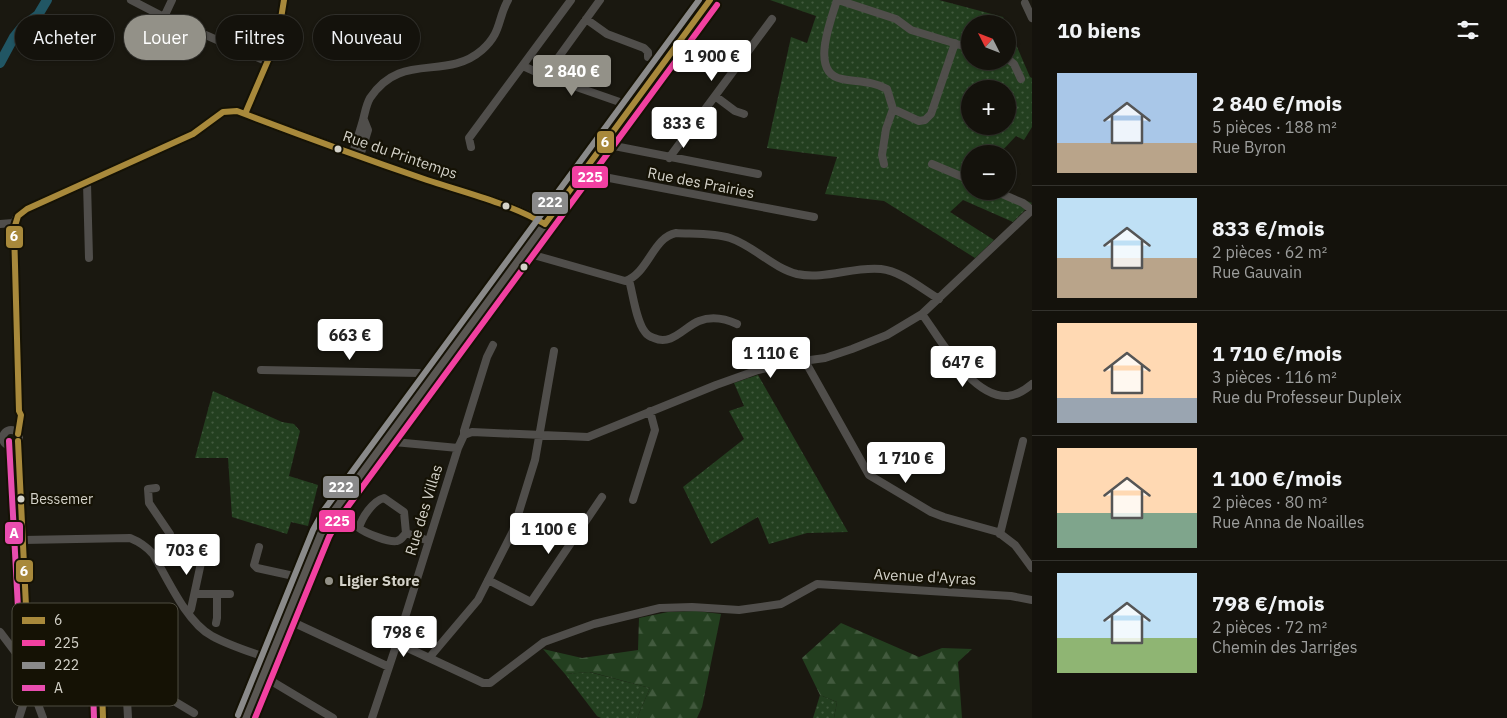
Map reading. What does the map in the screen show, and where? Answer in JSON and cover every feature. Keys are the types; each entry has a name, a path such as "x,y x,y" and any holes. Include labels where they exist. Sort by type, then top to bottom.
{"main road":[{"path":"246,718 321,533 331,516 710,0"}],"street":[{"path":"131,0 160,15"},
{"path":"165,15 172,0"},
{"path":"245,114 278,37 284,0"},
{"path":"356,154 368,130 364,120 369,100 379,87 393,76 409,69 445,66 460,63 471,58 482,49 498,30 508,0"},
{"path":"470,147 469,138 571,0"},
{"path":"545,76 600,0"},
{"path":"884,164 882,155 886,129 893,110 887,89 878,84 839,79 829,74 825,65 823,56 837,0 896,19 911,30 961,45"},
{"path":"1025,3 1032,18"},
{"path":"586,19 607,34 644,48 648,52 648,57"},
{"path":"669,158 772,19"},
{"path":"206,35 268,62"},
{"path":"893,110 919,121 925,120 931,114 956,43"},
{"path":"523,66 545,76 631,106"},
{"path":"1016,68 1021,79"},
{"path":"715,96 736,111 744,114"},
{"name":"Rue du Printemps","path":"13,223 20,213 193,134 223,112 237,111 509,206 545,224"},
{"path":"604,144 758,174"},
{"path":"932,164 961,176"},
{"name":"Rue des Prairies","path":"583,173 814,217"},
{"path":"87,183 89,258"},
{"path":"464,435 472,432 588,437 716,384 758,370 825,358 887,335 922,314 1032,210 1016,200"},
{"path":"0,224 13,223 19,411 21,415 18,438 21,468 26,603"},
{"path":"526,250 537,256 625,281 634,278 663,240 670,234 728,238 797,274 814,275 864,269 882,269 896,273 939,299"},
{"path":"629,280 641,325 646,334 656,339 667,340 699,321 713,318 728,320 737,324"},
{"path":"922,314 961,369 974,383 986,391 1008,396 1020,393 1032,384"},
{"name":"Rue des Villas","path":"372,718 458,448 464,435 484,366 493,345"},
{"path":"397,642 429,658 478,600 513,531 535,460 554,351"},
{"path":"806,361 869,475 931,512 1000,534 1015,545 1032,568"},
{"path":"262,370 419,373 430,380"},
{"path":"19,411 15,424 4,433 3,438 5,444 19,458"},
{"path":"633,500 655,430 650,411"},
{"path":"4,433 12,430 18,438"},
{"path":"5,444 14,445 18,438"},
{"path":"387,439 394,442 458,448"},
{"path":"1000,534 1023,441"},
{"path":"156,488 148,489 149,503 170,534 170,548 165,561 159,565"},
{"path":"488,580 531,602 602,497"},
{"path":"384,498 404,512 406,533 400,540 395,542 364,532 360,528 360,523 377,500 384,498"},
{"path":"406,533 429,540"},
{"path":"23,540 130,538 140,542 147,547 188,613 200,628 211,636 270,659"},
{"path":"259,547 254,564 257,568 303,578"},
{"path":"188,613 195,594 204,549"},
{"name":"Avenue d'Ayras","path":"429,658 482,683 490,683 544,642 594,624 660,608 692,607 739,610 781,604 817,584 1011,596 1032,600"},
{"path":"195,594 230,594"},
{"path":"216,623 218,618 217,594"},
{"path":"286,619 389,667"},
{"path":"0,632 12,648"},
{"path":"263,676 333,718"},
{"path":"178,703 194,713"},
{"path":"19,718 23,706"},
{"path":"39,706 43,718"}],"green space":[{"path":"770,0 939,0 995,15 961,15 961,70 1016,70 1016,45 1032,78 1032,127 1024,140 1016,136 1008,145 961,145 961,200 963,200 950,212 994,240 975,258 884,201 825,194 837,157 767,148 791,37 807,43 816,16"},
{"path":"1016,196 1032,203 1013,222 963,200 1016,200"},
{"path":"758,375 848,532 807,533 769,544 758,517 711,544 683,487 744,439 729,411 744,406 734,383"},
{"path":"213,391 282,422 294,424 300,431 289,476 318,485 308,526 291,522 287,534 232,517 228,458 195,458"},
{"path":"696,611 721,614 702,707 697,718 637,718 650,688 590,672 565,674 543,649 582,658 638,650 639,618 668,612"},
{"path":"841,623 919,657 942,648 972,649 958,662 962,718 834,718 837,702 820,695 802,658"},
{"path":"589,672 650,688 637,718 601,718 597,716 565,674"},
{"path":"820,695 837,702 834,718 813,718"}],"waterway":[{"path":"0,63 14,37 22,27 38,15 47,0"}],"transit line":[{"name":"6","path":"245,114 278,37 284,0"},
{"name":"222","path":"238,715 313,530 324,510 699,0"},
{"name":"6","path":"545,224 710,0"},
{"name":"225","path":"255,718 329,537 338,520 717,5"},
{"name":"6","path":"18,434 21,415 19,411 14,229 18,216 27,209 193,134 223,112 237,111 427,180 502,204 545,224"},
{"name":"A","path":"9,441 18,603"},
{"name":"6","path":"18,441 26,603"},
{"name":"A","path":"94,706 94,718"},
{"name":"6","path":"103,706 103,718"}],"place":[{"name":"Bessemer","path":"21,499"},
{"name":"Ligier Store","path":"329,581"}]}
